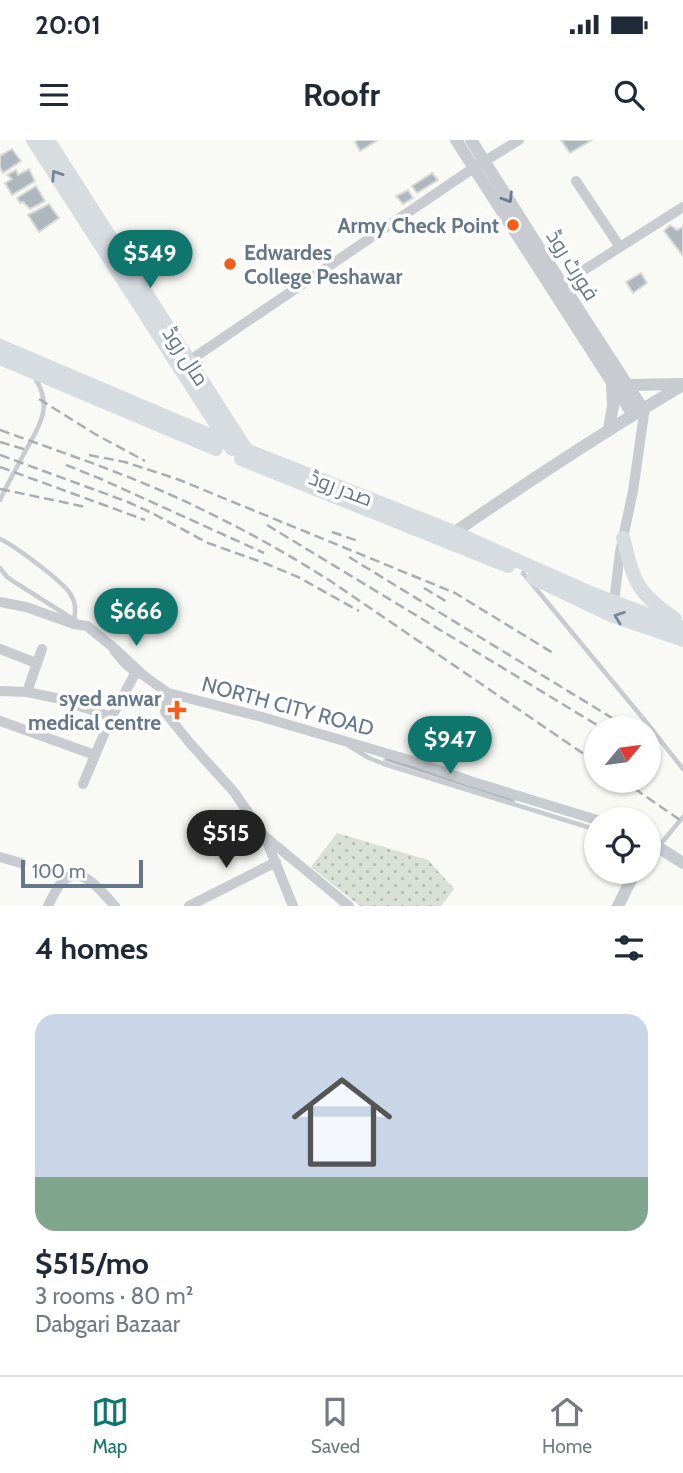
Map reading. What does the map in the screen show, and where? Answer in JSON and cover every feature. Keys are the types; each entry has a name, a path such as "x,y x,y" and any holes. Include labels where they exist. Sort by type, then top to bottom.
{"main road":[{"name":"مال روڈ","path":"33,140 228,443"},
{"name":"مال روڈ","path":"48,140 189,361 243,454 258,466"},
{"name":"صدر روڈ","path":"0,346 228,443 243,454"},
{"name":"صدر روڈ","path":"0,356 243,454 455,532 614,602 683,626"},
{"name":"صدر روڈ","path":"258,466 523,573 613,616 683,640"},
{"path":"623,538 631,567 642,590 683,626"}],"street":[{"name":"فورٹ روڈ","path":"456,140 480,164 562,284 628,385 641,410"},
{"name":"فورٹ روڈ","path":"471,140 480,164 612,381 641,410"},
{"path":"189,361 519,140"},
{"path":"576,181 620,247"},
{"path":"562,284 683,207"},
{"path":"609,429 613,406 612,381"},
{"path":"628,385 683,384"},
{"path":"455,532 533,478 683,384"},
{"path":"614,602 633,491 641,410"},
{"path":"0,602 87,626 168,693 165,712 234,792 265,837 293,906"},
{"path":"0,649 36,663"},
{"path":"27,692 42,649"},
{"path":"83,784 112,717 137,670"},
{"path":"0,691 27,692 56,698 112,717"},
{"name":"NORTH CITY ROAD","path":"168,693 416,762 584,816"},
{"path":"0,721 95,755"},
{"path":"265,837 349,906"},
{"path":"661,851 683,861"},
{"path":"0,857 21,863"},
{"path":"189,906 276,862"},
{"path":"48,906 62,882 77,876 88,878 115,906"},
{"path":"618,906 629,884"}],"lane":[{"path":"0,356 32,373 41,387 44,401 36,432 0,500"},
{"path":"0,539 26,556 70,593 76,607 74,624"},
{"path":"0,568 7,577 89,629 114,654 119,663 158,688 342,742 387,749 584,813"},
{"path":"523,573 683,769"},
{"path":"0,576 7,577"},
{"path":"342,742 384,764 584,826"},
{"path":"661,838 683,817"}],"shaded area":[{"path":"337,833 428,860 454,889 441,906 360,906 311,867"}],"building":[{"path":"378,140 360,151 355,142"},
{"path":"561,140 592,140 570,153"},
{"path":"12,149 21,161 3,173 0,156"},
{"path":"29,169 35,181 12,195 5,183 12,179 7,175 16,170 18,175"},
{"path":"432,173 438,180 417,193 412,186"},
{"path":"36,186 45,201 30,209 17,198"},
{"path":"408,190 413,198 403,204 396,196"},
{"path":"49,204 59,218 39,232 28,215"},
{"path":"670,225 677,230 683,227 683,256 664,231"},
{"path":"641,273 647,283 633,293 626,282"},
{"path":"387,750 517,793 514,803 384,761"}],"railway":[{"path":"39,399 145,461"},
{"path":"0,430 155,488 270,545 332,582 584,754"},
{"path":"0,442 27,450"},
{"path":"0,455 128,502 208,543 298,577 359,611"},
{"path":"89,455 125,462 177,479 455,593 553,653"},
{"path":"66,465 264,553"},
{"path":"0,467 145,520"},
{"path":"0,489 86,507"},
{"path":"267,525 584,717"},
{"path":"332,532 358,541"},
{"path":"349,557 609,716"},
{"path":"424,588 449,603"},
{"path":"641,793 683,822"}],"place":[{"name":"Army Check Point","path":"513,225"},
{"name":"Edwardes College Peshawar","path":"230,264"},
{"name":"syed anwar medical centre","path":"177,710"}]}
